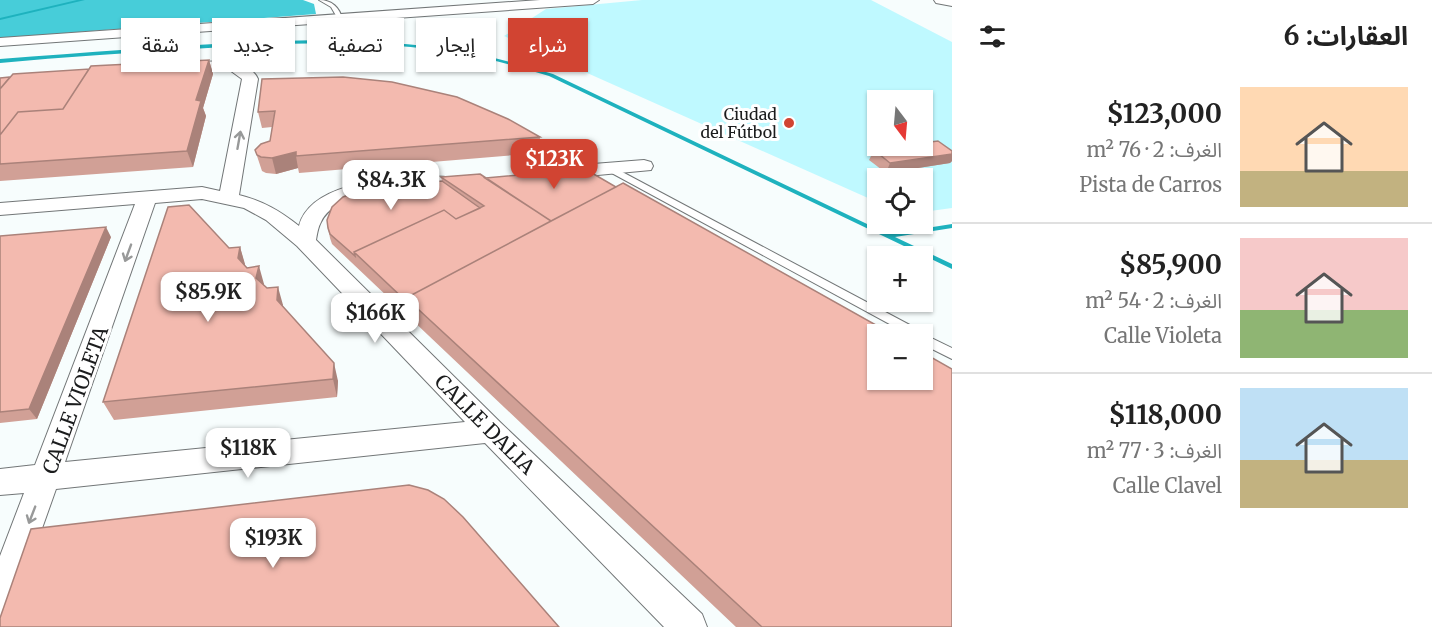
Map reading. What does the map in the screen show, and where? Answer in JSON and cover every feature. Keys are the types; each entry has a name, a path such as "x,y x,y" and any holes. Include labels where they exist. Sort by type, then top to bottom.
{"street":[{"path":"340,18 593,0"},
{"path":"940,0 952,2"},
{"path":"0,42 307,20"},
{"path":"200,67 234,67 248,74 250,79 229,198"},
{"path":"541,174 644,166"},
{"path":"305,241 306,229 311,218 334,199 350,192 367,187 460,180"},
{"name":"CALLE DALIA","path":"0,209 202,193 251,204 273,216 305,241 491,431 689,627"},
{"name":"CALLE VIOLETA","path":"0,601 147,198"},
{"path":"0,482 491,431"}],"lane":[{"path":"322,0 333,6 340,18"},
{"path":"611,169 898,324"},
{"path":"933,344 952,354"}],"shaded area":[{"path":"0,0 303,0 314,4 316,14 263,18 212,18 212,22 200,23 200,18 121,18 121,29 0,38"},
{"name":"Ciudad del Fútbol","path":"642,0 871,0 952,42 952,208 933,211 933,168 867,168 867,198 585,72 588,72 588,18 532,18 546,9"}],"building":[{"path":"200,60 209,60 196,100 201,101 187,151 0,164 0,135 18,112 63,109 91,66 121,64 121,72 200,72"},
{"path":"89,69 63,109 18,112 0,135 0,89 13,74"},
{"path":"10,77 0,89 0,78"},
{"path":"343,77 392,82 457,97 508,119 540,137 296,156 296,152 272,158 257,155 255,150 261,144 270,141 275,111 258,112 262,79"},
{"path":"938,141 952,151 952,154 890,163 881,156 933,156 933,142"},
{"path":"585,169 616,187 551,221 485,178"},
{"path":"480,174 551,221 406,298 408,300 406,301 354,252 444,210 456,219 484,206 441,177"},
{"path":"442,181 480,208 456,219 444,210 354,252 355,256 330,234 327,220 332,207 343,197 366,188"},
{"path":"623,183 874,324 867,324 867,390 933,390 933,358 952,369 952,627 762,627 406,298"},
{"path":"189,205 229,248 240,247 238,258 247,268 259,266 256,278 267,288 278,287 277,300 334,363 333,379 103,402 168,207"},
{"path":"106,227 29,409 0,412 0,236"},
{"path":"409,485 428,490 444,499 463,517 559,627 0,627 0,618 31,529"}],"waterway":[{"path":"0,19 83,0"},
{"path":"0,61 229,45 322,42 414,46 460,52 551,75 887,236"},
{"path":"887,236 952,226"},
{"path":"887,236 952,267"}],"place":[{"name":"Ciudad del Fútbol","path":"789,123"}]}
